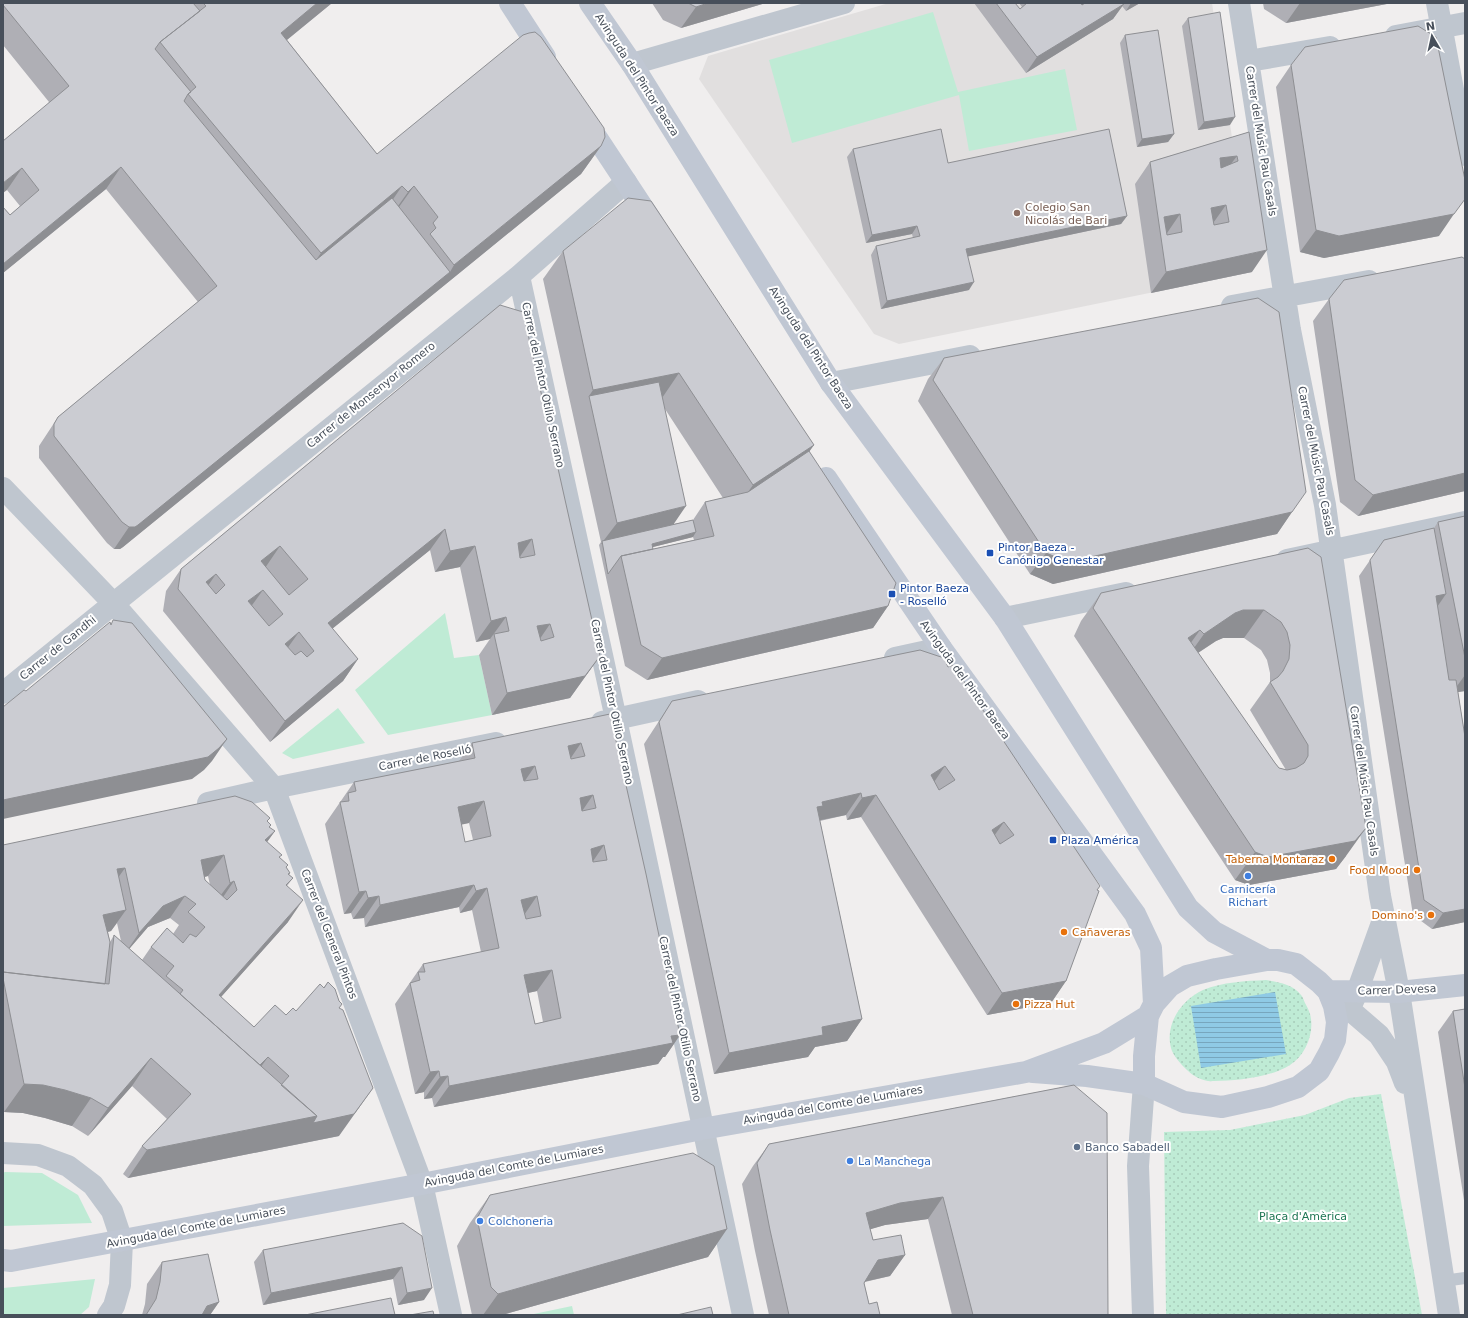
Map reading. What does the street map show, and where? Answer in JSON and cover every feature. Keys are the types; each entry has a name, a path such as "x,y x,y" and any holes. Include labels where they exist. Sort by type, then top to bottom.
{"street":[{"path":"510,3 557,76"},
{"name":"Avinguda del Pintor Baeza","path":"590,3 632,64 831,382 1005,618 1188,908 1214,932 1267,960"},
{"path":"632,64 844,3"},
{"name":"Carrer del Músic Pau Casals","path":"1238,3 1249,61 1290,330 1325,505 1383,920 1399,992"},
{"path":"1437,3 1465,155"},
{"path":"1380,38 1465,23"},
{"path":"1249,61 1349,44"},
{"path":"574,102 666,241"},
{"name":"Carrer de Monsenyor Romero","path":"113,603 519,276 626,182"},
{"name":"Carrer del Pintor Otilio Serrano","path":"519,276 616,719 702,1129 743,1315"},
{"path":"1215,310 1390,277"},
{"path":"831,382 988,353"},
{"name":"Avinguda del Pintor Baeza","path":"817,465 941,648 1135,914 1151,948 1151,1010 1144,1056 1144,1084"},
{"name":"Carrer del General Pintos","path":"3,488 113,603 274,788 422,1184 451,1315"},
{"path":"1271,563 1465,522"},
{"path":"1005,618 1147,589"},
{"name":"Carrer de Gandhi","path":"3,693 113,603"},
{"path":"879,662 941,648"},
{"path":"585,725 717,697"},
{"name":"Carrer de Roselló","path":"189,807 274,788 515,740"},
{"name":"Carrer del Músic Pau Casals","path":"1335,1040 1353,1000 1383,920"},
{"path":"1267,960 1278,960 1296,964 1328,991"},
{"name":"Avinguda del Comte de Lumiares","path":"3,1260 11,1261 122,1241 702,1129 1026,1072 1104,1042 1151,1010 1170,986 1187,976 1267,960"},
{"name":"Carrer Devesa","path":"1328,991 1353,1000 1399,992 1465,985"},
{"name":"Avinguda del Comte de Lumiares","path":"1026,1072 1087,1076 1144,1084 1184,1102 1222,1107 1268,1097 1298,1087 1319,1071 1330,1053 1335,1040 1337,1022 1334,1006 1328,991"},
{"path":"1399,992 1449,1315"},
{"path":"1353,1000 1397,1062 1418,1115"},
{"path":"1143,1315 1138,1166 1144,1084"},
{"path":"3,1153 38,1155 68,1166 93,1185 112,1211 122,1241 120,1284 114,1306 108,1315"},
{"path":"1454,1315 1465,1314"}],"lane":[{"path":"1444,1281 1465,1278"}],"shaded area":[{"name":"Colegio San Nicolás de Bari","path":"889,3 1212,3 1252,272 899,344 874,334 699,79 708,56"}],"green space":[{"path":"933,12 958,92 1065,69 1077,130 969,151 959,95 792,143 769,60"},
{"path":"445,613 454,658 479,655 492,715 388,735 355,690"},
{"path":"338,708 365,743 293,759 282,753"},
{"path":"1266,980 1285,984 1294,988 1302,996 1309,1010 1311,1021 1310,1035 1301,1055 1290,1065 1274,1073 1254,1078 1207,1081 1190,1073 1175,1056 1170,1042 1172,1023 1181,1007 1195,994 1211,987 1234,982"},
{"name":"Plaça d'Amèrica","path":"1381,1094 1422,1315 1166,1315 1164,1132 1230,1130 1305,1115 1349,1098"},
{"path":"3,1173 42,1173 78,1195 92,1223 3,1226"},
{"path":"95,1279 89,1307 80,1315 3,1315 3,1288"},
{"path":"572,1306 574,1315 529,1315"}],"water":[{"path":"1275,992 1286,1054 1201,1068 1191,1006"}],"building":[{"path":"3,3 193,3 200,11 160,42 155,49 191,92 184,101 316,260 392,198 450,272 135,527 129,527 122,522 54,436 54,424 58,417 217,286 121,167 3,264 3,207 10,215 39,190 22,168 3,183 3,141 69,86 3,5"},
{"path":"203,3 317,3 281,33 377,154 523,35 535,32 541,37 604,128 605,137 601,146 454,265 430,234 436,228 433,223 438,217 414,186 408,192 402,186 321,253 188,94 196,87 160,42 206,6"},
{"path":"688,3 708,3 696,7"},
{"path":"996,3 1015,3 1020,9 1027,3 1081,3 1082,5 1085,3 1124,4 1037,57"},
{"path":"1220,12 1235,117 1204,122 1188,18"},
{"path":"1418,26 1436,37 1465,180 1465,199 1454,214 1339,236 1316,230 1291,65 1305,47"},
{"path":"1158,30 1174,134 1142,139 1125,35"},
{"path":"941,129 948,163 1109,129 1127,216 966,249 974,282 887,301 876,246 920,236 917,226 872,235 853,149"},
{"path":"1249,132 1267,250 1166,272 1150,162","holes":["1237,156 1238,161 1221,168 1220,158","1226,205 1229,222 1214,225 1211,208","1180,214 1182,232 1167,235 1164,217"]},
{"path":"628,198 651,201 814,445 753,485 679,373 593,390 563,251"},
{"path":"1462,257 1465,259 1465,473 1373,495 1355,480 1329,299 1344,280"},
{"path":"1258,298 1279,312 1306,492 1292,512 1068,562 1046,553 933,380 944,358"},
{"path":"500,305 523,312 600,656 585,676 507,693 494,634 509,631 506,617 491,621 475,546 450,551 445,529 328,623 358,659 285,721 178,589 181,569","holes":["532,539 535,555 520,558 518,543","280,546 308,579 289,595 261,561","216,574 225,585 216,594 206,582","263,590 283,614 269,626 248,601","550,624 554,637 541,641 537,626","299,632 314,651 307,657 301,651 295,655 285,644"]},
{"path":"659,382 686,506 617,523 589,396"},
{"path":"809,451 896,583 888,606 662,658 641,645 621,556 714,536 705,502 748,492"},
{"path":"1465,516 1465,658 1438,522"},
{"path":"693,520 696,532 652,544 653,549 621,556 608,574 602,541"},
{"path":"1434,528 1446,594 1436,596 1449,680 1456,680 1465,737 1465,909 1443,913 1424,900 1370,560 1384,540"},
{"path":"1308,548 1321,557 1366,828 1355,841 1268,857 1255,852 1093,608 1101,593","holes":["1243,610 1264,610 1281,622 1287,632 1290,645 1289,659 1283,671 1278,677 1270,682 1308,745 1308,756 1304,763 1296,768 1287,770 1279,768 1275,763 1188,638 1200,630 1204,634 1235,613"]},
{"path":"113,620 132,623 227,739 208,757 3,800 3,707 24,690 26,691 110,622 111,625"},
{"path":"920,650 944,658 948,667 953,665 1100,886 1097,890 1099,891 1066,981 1002,993 876,795 862,798 861,793 822,802 823,806 817,807 862,1019 822,1027 823,1035 729,1053 659,722 672,701","holes":["945,766 955,780 939,790 931,775","1004,822 1014,835 1000,844 992,830"]},
{"path":"610,714 680,1035 671,1036 673,1043 449,1086 448,1076 440,1077 439,1071 430,1072 410,983 420,980 418,972 425,972 423,964 499,948 487,888 476,891 474,885 380,905 379,896 368,898 366,891 359,892 340,802 349,801 348,793 356,791 354,782 475,758 472,743","holes":["581,743 585,756 571,759 568,746","535,766 538,779 524,781 521,769","593,795 596,808 582,811 580,798","484,801 491,836 465,842 458,807","604,845 607,860 593,862 591,849","537,896 541,916 526,919 521,900","552,970 561,1018 535,1024 524,975"]},
{"path":"235,796 252,802 270,818 267,821 271,825 269,827 275,831 265,840 282,855 279,857 288,865 286,867 290,873 288,874 293,878 286,885 303,900 219,995 254,1027 275,1005 286,1015 293,1008 296,1011 320,984 324,988 328,982 335,989 339,1001 342,1004 339,1008 343,1010 373,1088 354,1114 313,1123 317,1116 281,1085 289,1076 268,1057 260,1065 180,994 183,990 166,976 174,966 151,947 167,928 183,943 190,934 196,937 205,927 188,912 196,904 185,896 163,906 139,933 125,868 117,869 126,910 103,915 110,942 105,984 3,972 3,845","holes":["224,855 230,883 234,881 237,890 227,900 205,880 201,860"]},
{"path":"114,935 317,1116 147,1150 142,1146 191,1094 151,1058 108,1108 91,1098 65,1090 43,1085 24,1084 3,972 109,984"},
{"path":"1465,1009 1465,1088 1453,1011"},
{"path":"1074,1085 1107,1113 1108,1315 973,1315 943,1197 900,1203 866,1213 873,1240 901,1235 905,1255 878,1260 864,1283 869,1304 877,1302 880,1315 789,1315 757,1163 769,1144"},
{"path":"693,1153 714,1166 727,1229 498,1294 491,1287 477,1218 490,1195"},
{"path":"403,1223 422,1236 432,1288 407,1293 402,1267 271,1293 263,1250"},
{"path":"208,1254 219,1302 207,1306 202,1315 146,1315 156,1299 160,1282 162,1262"},
{"path":"391,1298 395,1315 305,1315"},
{"path":"711,1307 713,1315 677,1315"},
{"path":"433,1311 434,1315 410,1315"}],"place":[{"name":"Colegio San Nicolás de Bari","path":"1017,213"},
{"name":"Pintor Baeza - Canónigo Genestar","path":"990,553"},
{"name":"Pintor Baeza - Roselló","path":"892,594"},
{"name":"Plaza América","path":"1053,840"},
{"name":"Taberna Montaraz","path":"1332,859"},
{"name":"Food Mood","path":"1417,870"},
{"name":"Carnicería Richart","path":"1248,876"},
{"name":"Domino's","path":"1431,915"},
{"name":"Cañaveras","path":"1064,932"},
{"name":"Pizza Hut","path":"1016,1004"},
{"name":"Banco Sabadell","path":"1077,1147"},
{"name":"La Manchega","path":"850,1161"},
{"name":"Colchoneria","path":"480,1221"}]}
